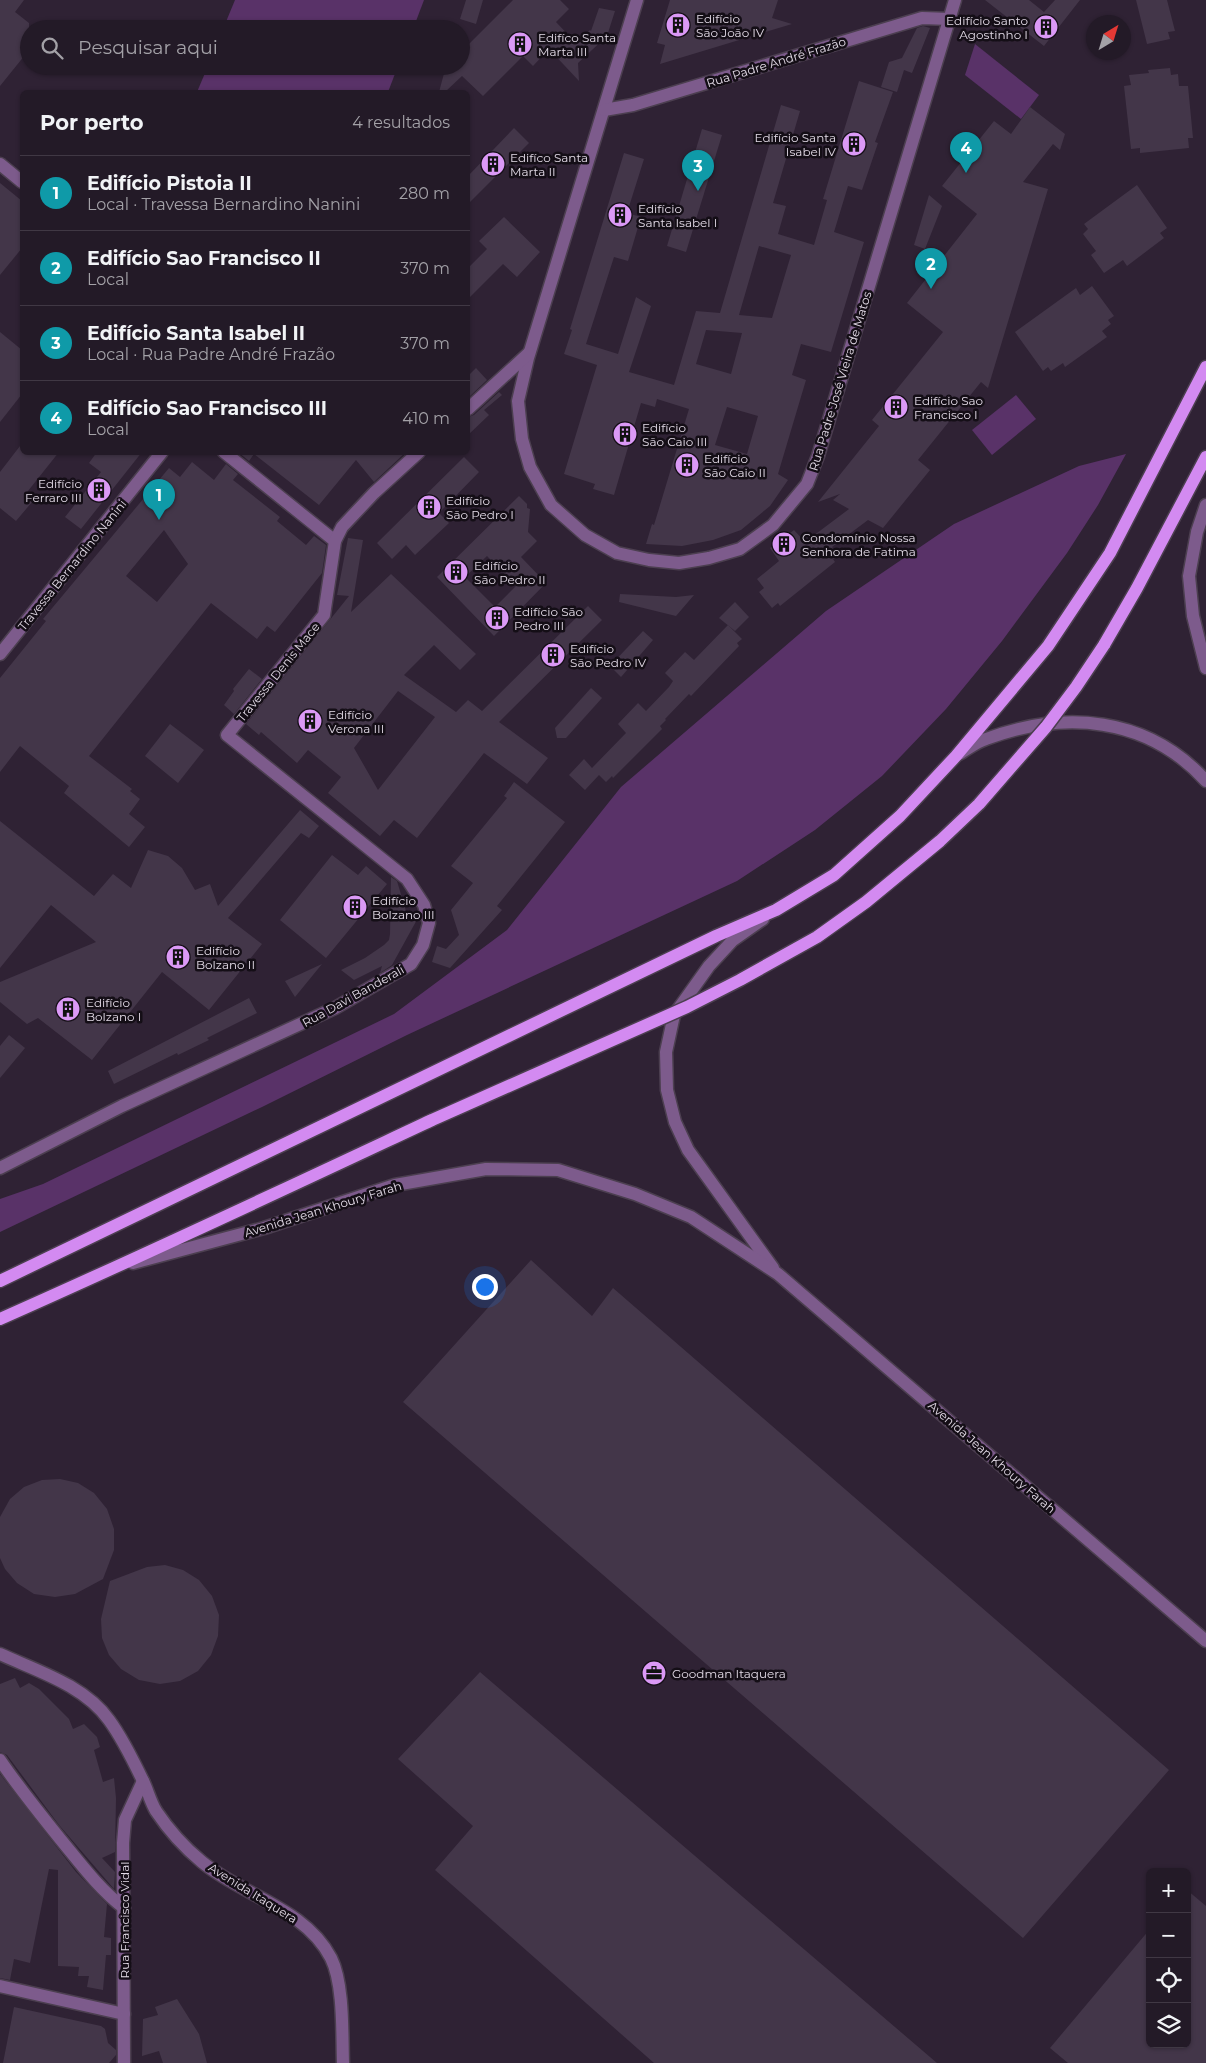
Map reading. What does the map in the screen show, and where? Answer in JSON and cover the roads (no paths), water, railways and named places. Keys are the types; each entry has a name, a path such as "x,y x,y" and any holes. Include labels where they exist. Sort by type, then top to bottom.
{"main road":[{"path":"0,1280 716,936 776,910 834,875 900,816 956,756 1048,646 1110,554 1206,367"},
{"path":"0,1319 115,1268 432,1120 687,1007 817,937 866,902 940,841 979,804 1015,764 1076,687 1104,645 1137,588 1206,457"}],"street":[{"name":"Rua Padre José Vieira de Matos","path":"637,0 529,353 518,401 522,439 530,467 551,505 585,535 617,553 649,560 679,563 709,558 740,549 773,525 807,484 818,456 955,0"},
{"name":"Rua Padre André Frazão","path":"604,110 633,105 922,18 950,19"},
{"path":"0,164 20,180"},
{"path":"470,406 529,353"},
{"name":"Travessa Bernardino Nanini","path":"0,654 160,455"},
{"path":"228,455 335,541 342,527 353,514 416,455"},
{"path":"1206,505 1197,532 1190,576 1192,616 1206,668"},
{"name":"Travessa Denis Mace","path":"227,735 324,615 335,541"},
{"path":"956,756 984,739 1042,724 1080,721 1105,724 1155,741 1178,756 1206,781"},
{"name":"Rua Davi Banderali","path":"0,1168 122,1106 335,1008 411,964 423,945 429,923 424,905 407,878 227,735"},
{"name":"Avenida Jean Khoury Farah","path":"776,910 733,940 689,991 674,1015 666,1052 667,1090 676,1122 688,1150 778,1274"},
{"name":"Avenida Jean Khoury Farah","path":"115,1268 264,1228 394,1185 486,1169 558,1170 635,1194 691,1217 778,1274 1206,1641"},
{"name":"Avenida Itaquera","path":"0,1654 67,1685 91,1701 109,1719 143,1781 156,1810 175,1835 202,1862 294,1917 314,1934 331,1958 339,1981 343,2063"},
{"path":"0,1760 27,1798 70,1850 106,1892 124,1908"},
{"name":"Rua Francisco Vidal","path":"124,2063 123,1843 125,1820 143,1781"},
{"path":"0,1986 124,2014"}],"place":[{"name":"Edifício São João IV","path":"678,25"},
{"name":"Edifício Santo Agostinho I","path":"1046,27"},
{"name":"Edifíco Santa Marta III","path":"520,44"},
{"name":"Edifício Santa Isabel IV","path":"854,144"},
{"name":"Edifíco Santa Marta II","path":"493,164"},
{"name":"Edifício Sao Francisco III","path":"966,173"},
{"name":"Edifício Santa Isabel II","path":"698,191"},
{"name":"Edifício Santa Isabel I","path":"620,215"},
{"name":"Edifício Sao Francisco II","path":"931,289"},
{"name":"Edifício Sao Francisco I","path":"896,407"},
{"name":"Edifício São Caio III","path":"625,434"},
{"name":"Edifício São Caio II","path":"687,465"},
{"name":"Edifício Ferraro III","path":"99,490"},
{"name":"Edifício São Pedro I","path":"429,507"},
{"name":"Edifício Pistoia II","path":"159,520"},
{"name":"Condomínio Nossa Senhora de Fatima","path":"784,544"},
{"name":"Edifício São Pedro II","path":"456,572"},
{"name":"Edifício São Pedro III","path":"497,618"},
{"name":"Edifício São Pedro IV","path":"553,655"},
{"name":"Edifício Verona III","path":"310,721"},
{"name":"Edifício Bolzano III","path":"355,907"},
{"name":"Edifício Bolzano II","path":"178,957"},
{"name":"Edifício Bolzano I","path":"68,1009"},
{"name":"Goodman Itaquera","path":"654,1673"}]}
